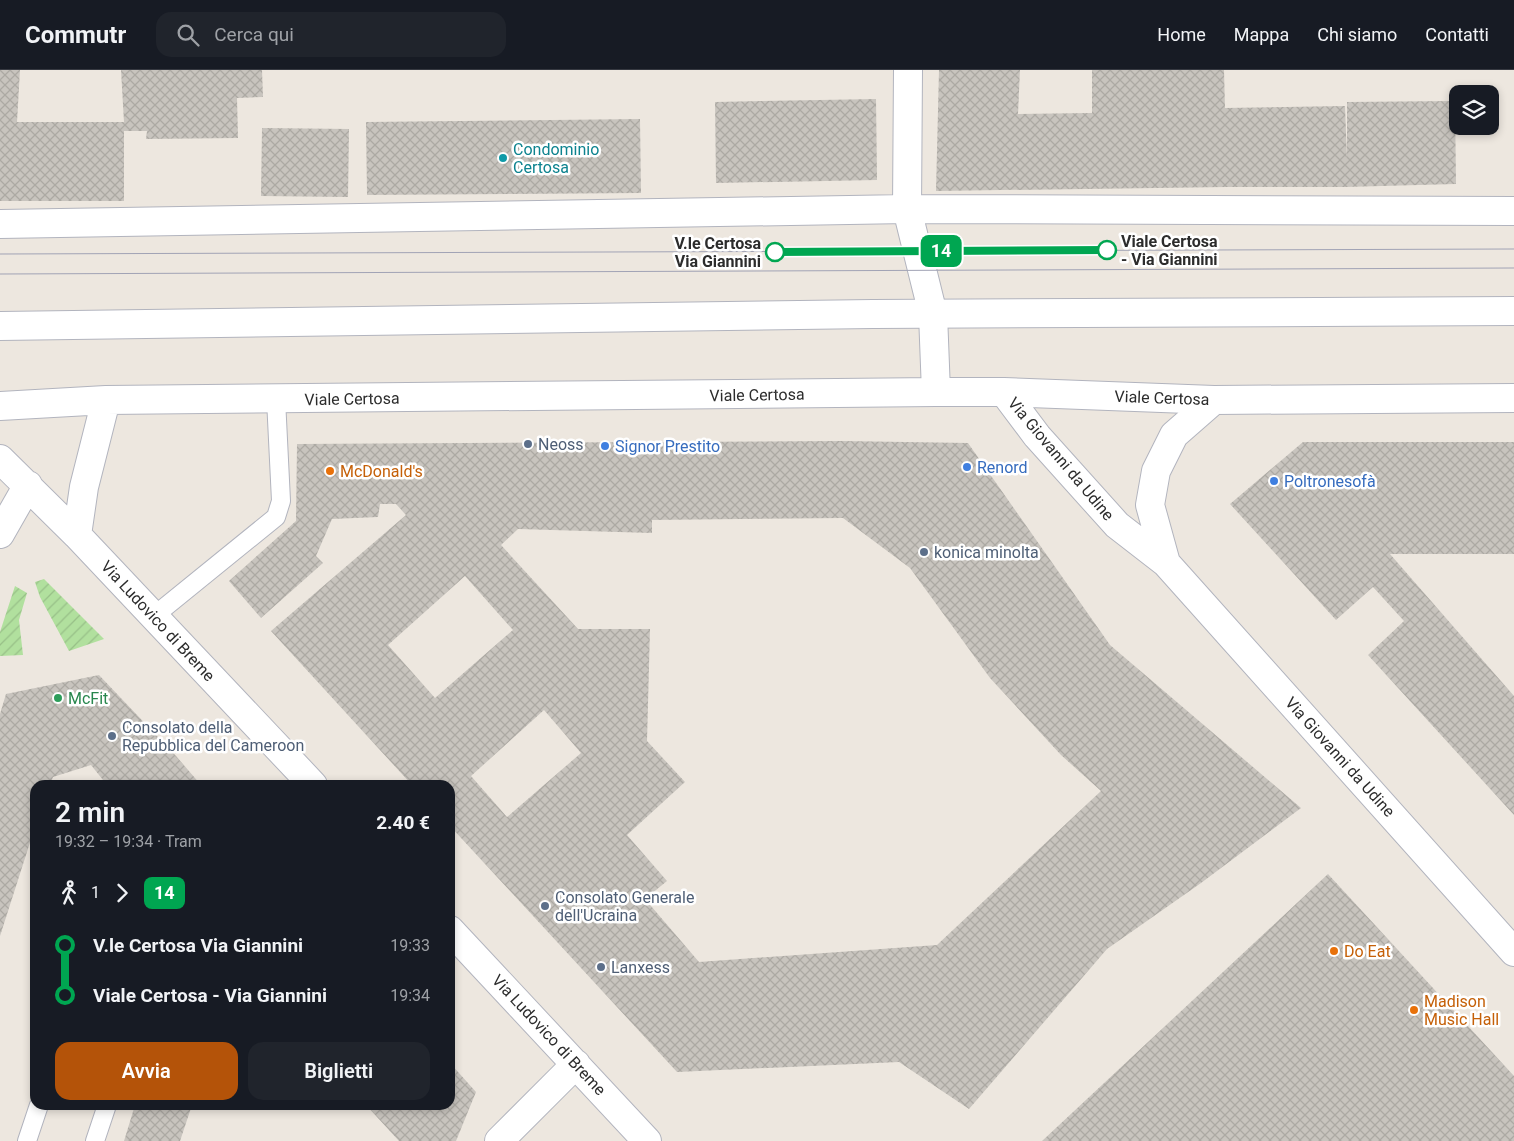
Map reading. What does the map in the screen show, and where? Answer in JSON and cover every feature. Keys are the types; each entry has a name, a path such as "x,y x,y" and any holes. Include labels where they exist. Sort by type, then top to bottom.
{"street":[{"path":"908,70 907,209 933,314 936,392"},
{"path":"0,224 907,209 1514,210"},
{"path":"0,326 933,314 1514,311"},
{"name":"Viale Certosa","path":"0,406 106,400 936,392 1004,392 1214,400 1514,398"},
{"name":"Via Giovanni da Udine","path":"1004,392 1037,436 1118,525 1166,563 1514,952"},
{"path":"77,535 84,487 106,400"},
{"name":"Via Giovanni da Udine","path":"1166,563 1150,505 1156,471 1174,435 1214,400"},
{"name":"Via Ludovico di Breme","path":"0,459 77,535 305,780"},
{"path":"0,534 28,485"},
{"name":"Via Ludovico di Breme","path":"455,935 647,1141"},
{"path":"499,1141 576,1064"}],"lane":[{"path":"154,616 276,517 282,501 276,399"},
{"path":"27,1141 37,1110"},
{"path":"95,1141 105,1110"}],"green space":[{"path":"44,579 104,639 69,651 40,597 35,582"},
{"path":"15,586 27,593 19,620 23,655 0,656 0,632"}],"building":[{"path":"0,70 20,70 17,122 124,122 121,70 262,70 263,97 237,98 238,138 146,139 147,131 124,131 124,201 0,201"},
{"path":"939,70 1020,70 1018,114 1092,113 1092,70 1224,70 1225,108 1345,106 1347,159 1347,102 1449,101 1449,135 1455,135 1456,184 1345,187 936,191"},
{"path":"876,99 877,180 716,183 715,102"},
{"name":"Condominio Certosa","path":"640,119 641,193 367,195 366,122"},
{"path":"262,128 349,129 348,197 261,196"},
{"path":"842,441 968,443 1110,645 1301,808 1201,883 1107,949 969,1109 899,1062 677,1072 455,831 455,780 407,780 271,631 406,515 396,504 380,504 378,517 332,519 316,556 323,563 261,618 229,581 296,521 297,444","holes":["843,518 910,568 990,678 1061,755 1101,791 937,945 699,962 645,899 667,881 627,835 685,782 647,741 650,629 578,629 501,545 518,529 652,533 652,520","465,576 513,630 435,698 388,645","544,710 581,753 507,817 471,776"]},
{"path":"1303,442 1514,442 1514,554 1390,554 1514,696 1514,815 1368,655 1404,621 1373,587 1336,620 1230,504"},
{"path":"99,675 197,780 103,780 91,765 53,777 52,780 30,780 30,843 0,936 0,714 6,694"},
{"path":"1328,874 1514,1076 1514,1141 1042,1141"},
{"path":"455,1069 476,1092 456,1141 399,1141 371,1110 455,1110"},
{"path":"133,1110 190,1110 180,1141 124,1141"}],"tram line":[{"path":"0,254 1514,249"},
{"name":"14","path":"775,252 1107,250"},
{"path":"0,274 1514,268"}],"place":[{"name":"Condominio Certosa","path":"503,158"},
{"name":"Viale Certosa - Via Giannini","path":"1107,250"},
{"name":"V.le Certosa Via Giannini","path":"775,252"},
{"name":"Neoss","path":"528,444"},
{"name":"Signor Prestito","path":"605,446"},
{"name":"Renord","path":"967,467"},
{"name":"McDonald's","path":"330,471"},
{"name":"Poltronesofà","path":"1274,481"},
{"name":"konica minolta","path":"924,552"},
{"name":"McFit","path":"58,698"},
{"name":"Consolato della Repubblica del Cameroon","path":"112,736"},
{"name":"Consolato Generale dell'Ucraina","path":"545,906"},
{"name":"Do Eat","path":"1334,951"},
{"name":"Lanxess","path":"601,967"},
{"name":"Madison Music Hall","path":"1414,1010"}]}
